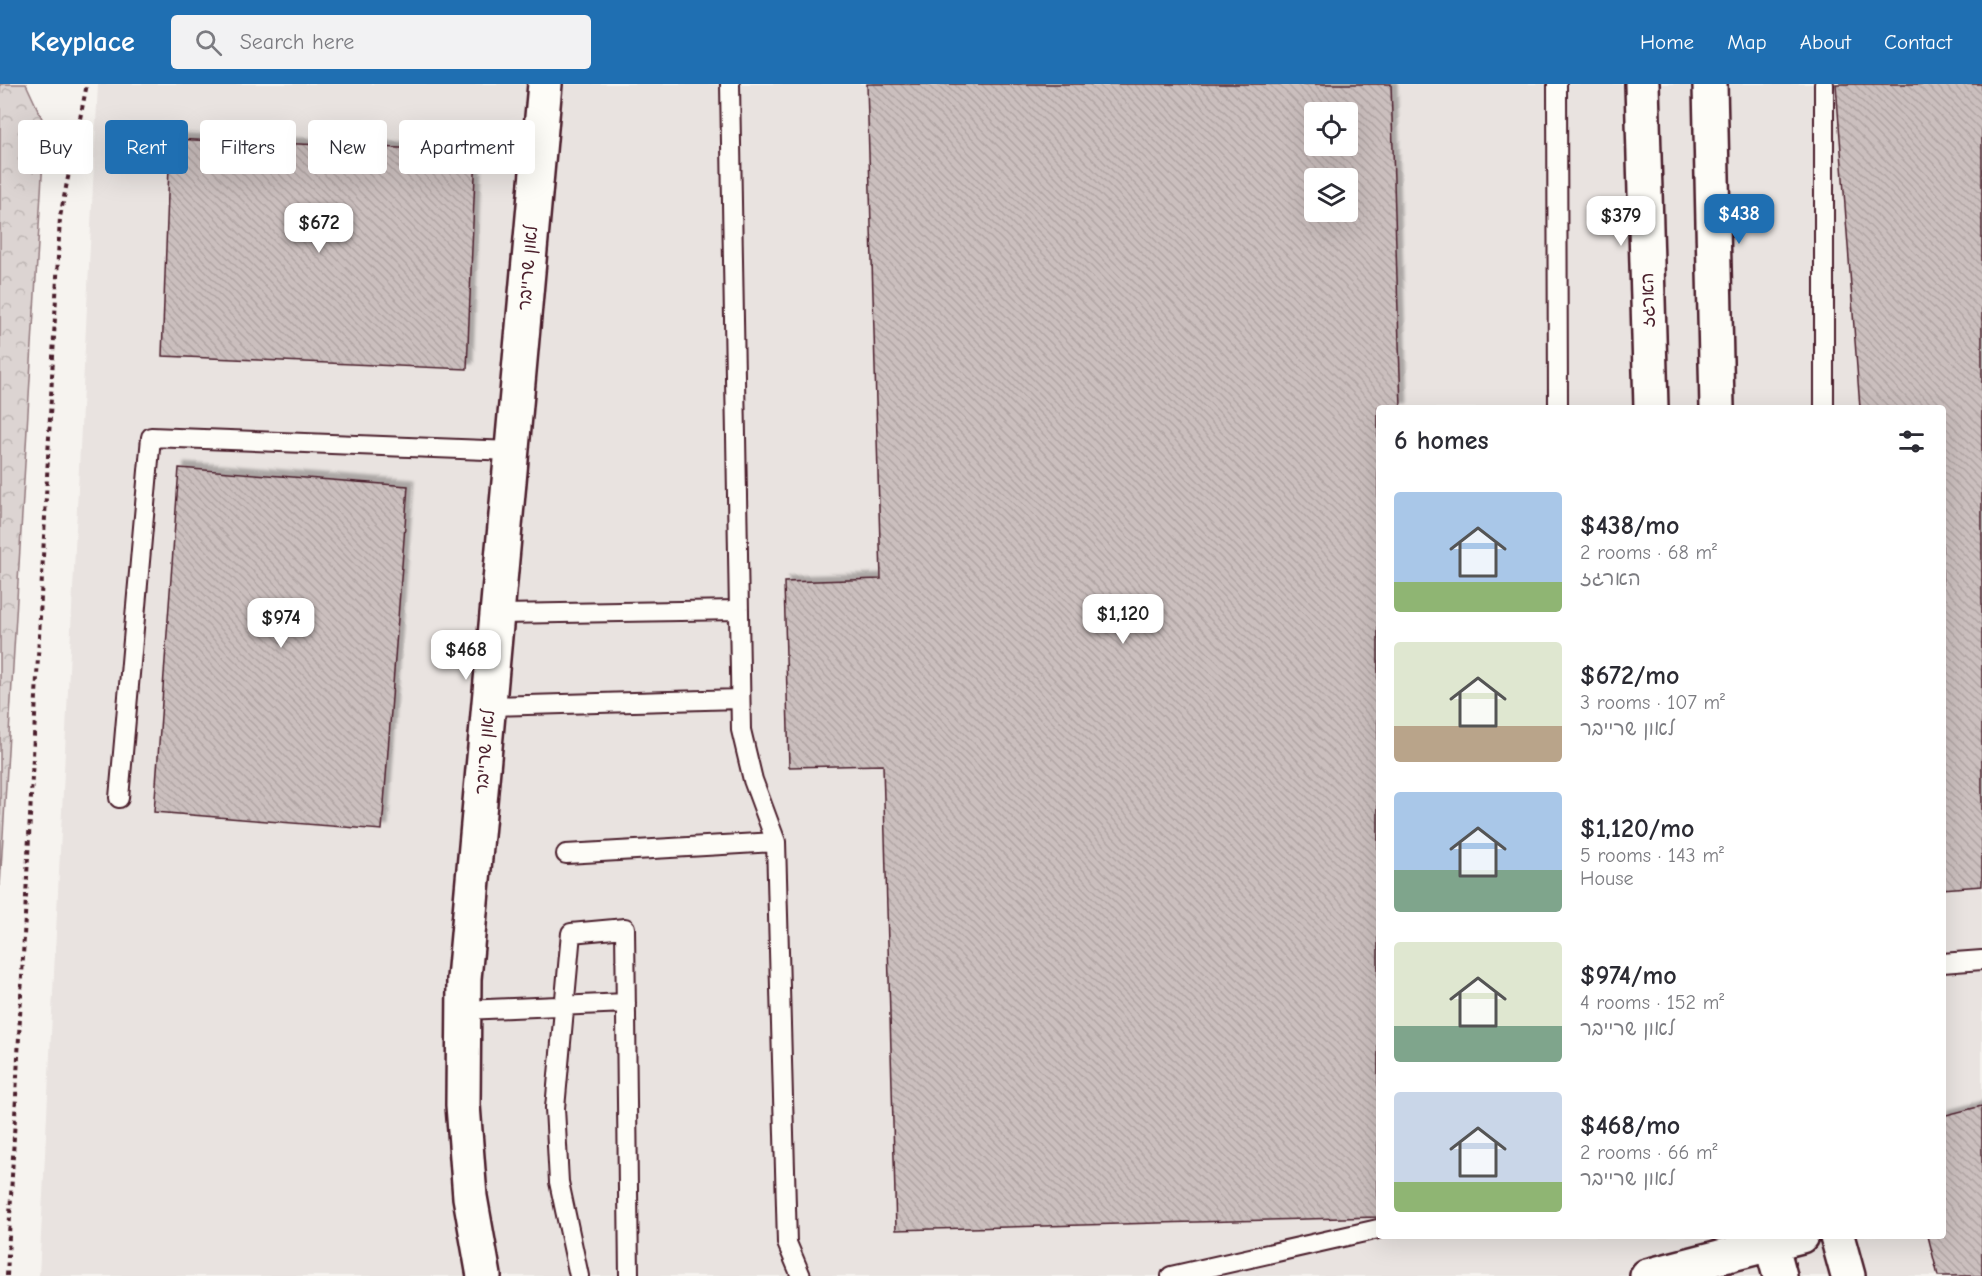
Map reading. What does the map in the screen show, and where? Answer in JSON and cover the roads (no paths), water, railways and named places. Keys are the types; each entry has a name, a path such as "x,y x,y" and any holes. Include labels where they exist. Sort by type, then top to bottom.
{"street":[{"name":"לאון שרייבר","path":"484,1276 470,1197 463,1105 465,979 545,84"},
{"name":"הארגז","path":"1642,84 1651,405"},
{"path":"1710,84 1717,405"},
{"path":"1647,1276 1780,1239 1780,1276"},
{"path":"1838,1239 1848,1276"}],"lane":[{"path":"730,84 741,730 753,780 776,843 787,1243 801,1276"},
{"path":"1557,84 1558,405"},
{"path":"1824,84 1824,405"},
{"path":"119,798 150,437 512,451"},
{"path":"497,614 739,610"},
{"path":"489,706 740,699"},
{"path":"566,854 776,843"},
{"path":"579,1276 559,1182 555,1108 571,933 625,928 629,1276"},
{"path":"1946,963 1982,960"},
{"path":"464,1010 626,1003"},
{"path":"1171,1276 1376,1229"}]}
